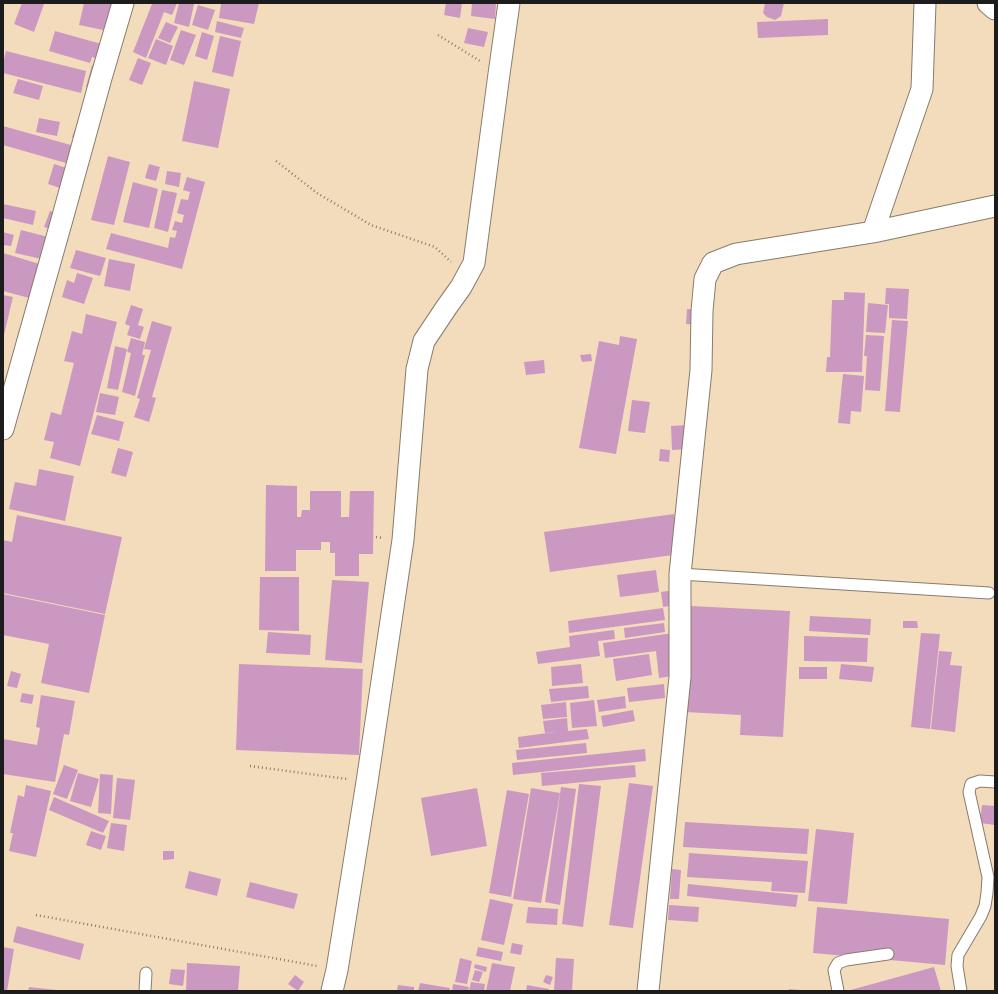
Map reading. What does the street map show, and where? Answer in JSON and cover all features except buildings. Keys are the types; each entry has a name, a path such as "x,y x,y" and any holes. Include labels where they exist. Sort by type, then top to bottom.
{"street":[{"path":"3,426 64,216 123,3"},
{"path":"332,991 338,970 403,540 417,369 424,341 461,288 474,263 498,74 509,3"},
{"path":"873,232 922,89 926,3"},
{"path":"988,3 995,9"},
{"path":"648,991 680,677 680,574 701,370 702,311 705,279 713,263 736,254 873,232 995,206"}],"lane":[{"path":"680,574 989,593"},
{"path":"962,991 957,966 958,955 981,916 985,906 988,877 969,792 971,784 980,781 995,782"},
{"path":"838,991 834,970 838,963 846,960 888,954"},
{"path":"145,991 146,973"}],"path":[{"path":"438,35 498,74"},
{"path":"276,161 317,193 371,225 435,247 456,266 461,288"},
{"path":"250,766 367,782"},
{"path":"36,915 338,970"}]}
